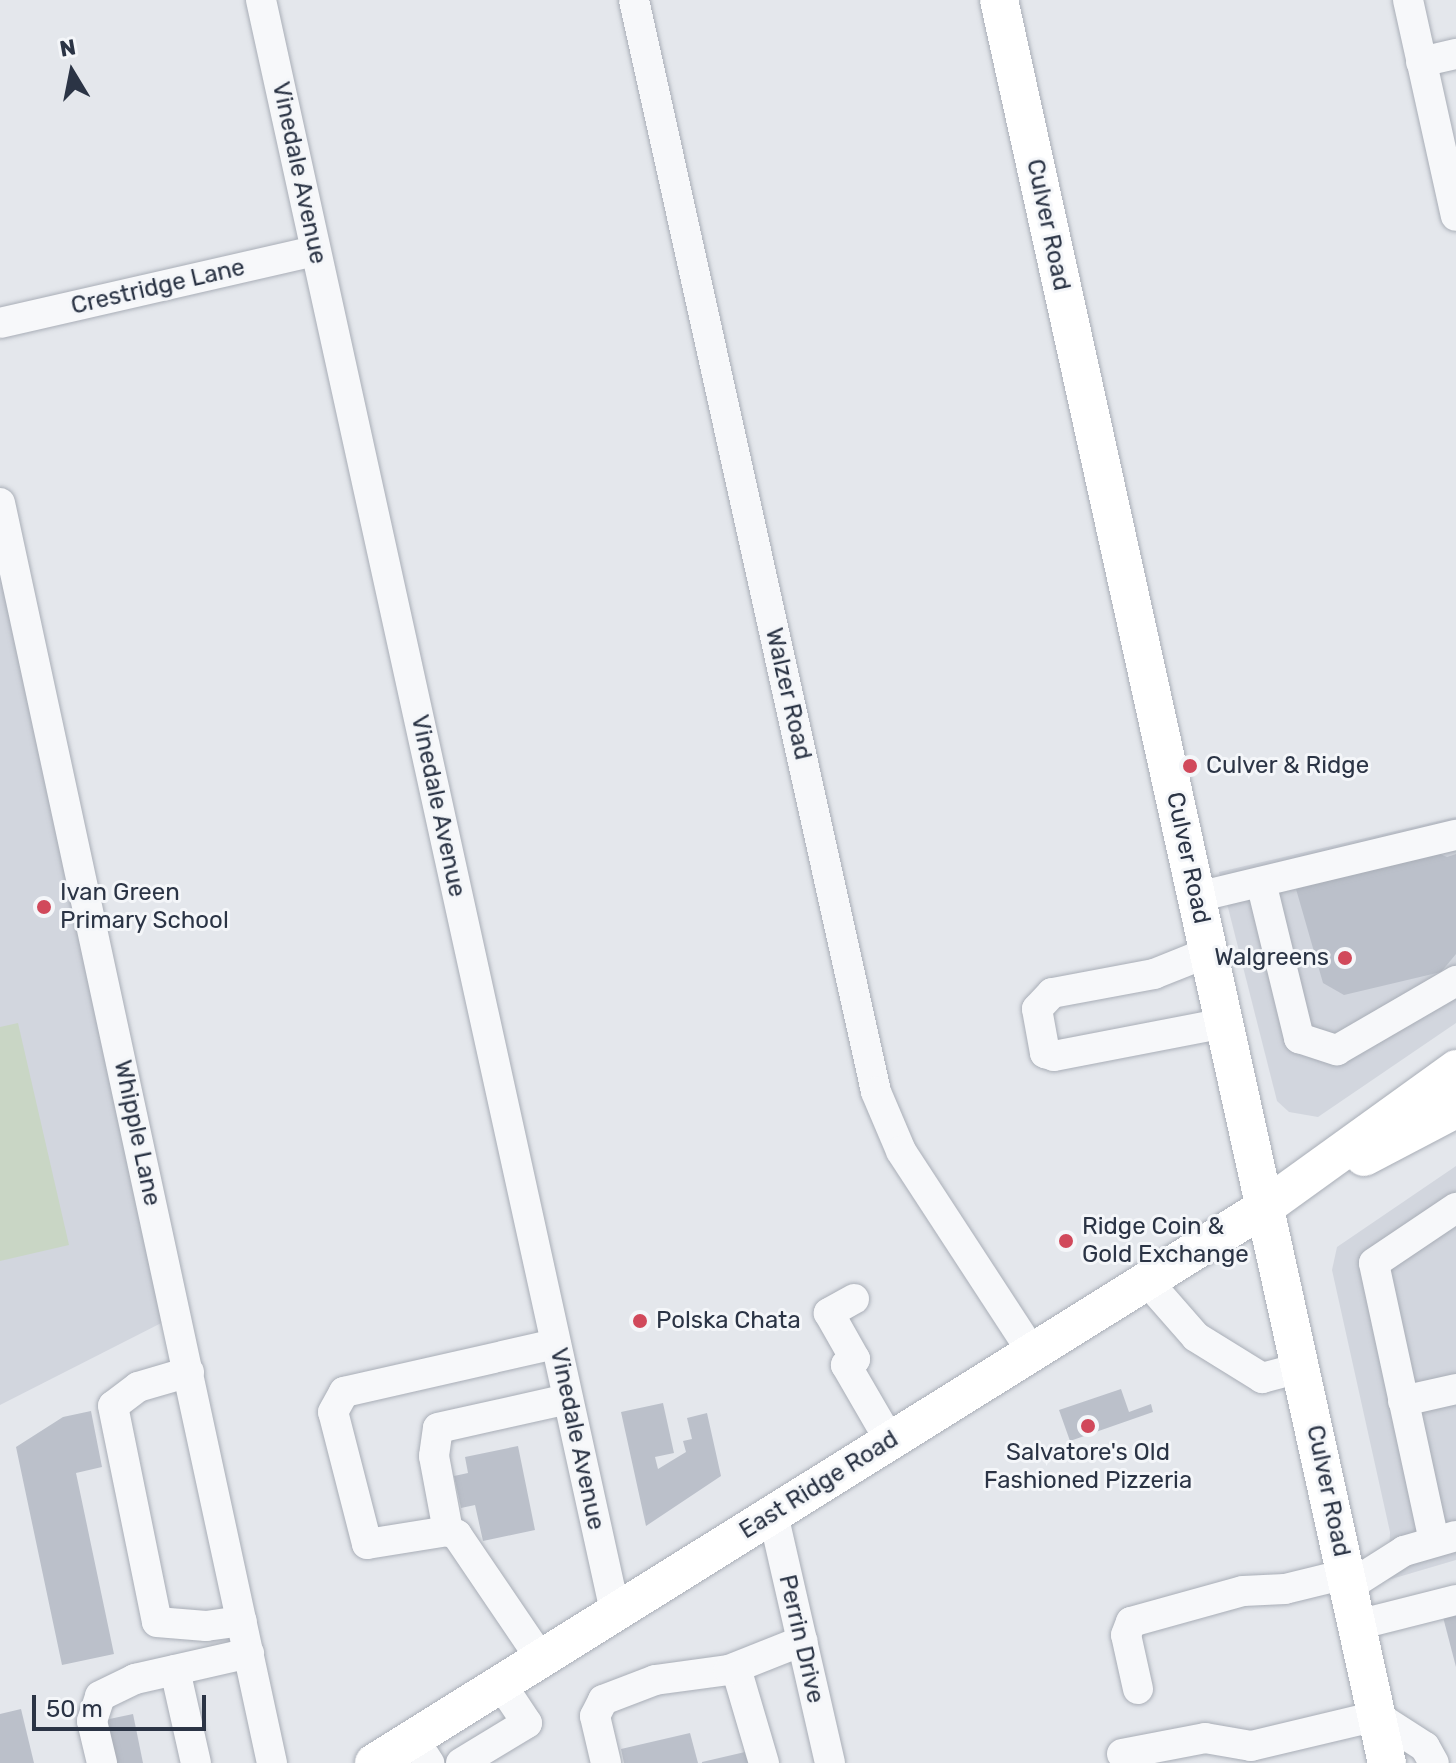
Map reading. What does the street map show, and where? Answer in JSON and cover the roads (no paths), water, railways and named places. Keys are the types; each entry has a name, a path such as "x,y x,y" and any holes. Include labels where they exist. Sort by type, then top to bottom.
{"main road":[{"name":"Culver Road","path":"999,0 1387,1763"},
{"name":"East Ridge Road","path":"374,1763 421,1751 501,1684 1265,1207 1456,1069"},
{"name":"East Ridge Road","path":"1265,1207 1456,1109"}],"street":[{"name":"Vinedale Avenue","path":"261,0 615,1612"},
{"name":"Walzer Road","path":"634,0 876,1092 901,1151 1032,1352"},
{"path":"1408,0 1456,216"},
{"path":"1421,62 1456,54"},
{"name":"Crestridge Lane","path":"0,323 315,251"},
{"name":"Whipple Lane","path":"0,503 272,1763"},
{"path":"1197,897 1456,835"},
{"path":"1261,882 1299,1038 1337,1050 1456,981"},
{"path":"1209,952 1154,974 1052,993 1037,1009 1045,1053 1054,1056 1225,1023"},
{"path":"1138,1689 1126,1635 1131,1622 1243,1591 1285,1589 1347,1580 1404,1551 1445,1538 1403,1401 1374,1263 1456,1208"},
{"path":"1147,1281 1196,1337 1262,1378 1300,1368"},
{"path":"854,1299 829,1313 855,1359 846,1365 890,1441"},
{"path":"541,1659 467,1544 448,1531 367,1544 333,1412 337,1397 556,1344"},
{"path":"189,1372 138,1387 113,1406 157,1622 206,1626 242,1621"},
{"path":"1403,1401 1456,1389"},
{"path":"448,1531 434,1456 438,1428 568,1399"},
{"name":"Perrin Drive","path":"773,1514 830,1763"},
{"path":"1357,1625 1456,1600"},
{"path":"606,1763 595,1716 603,1700 655,1680 736,1668 802,1641"},
{"path":"102,1763 92,1721 100,1696 135,1679 249,1653"},
{"path":"736,1668 764,1763"},
{"path":"175,1670 196,1763"},
{"path":"461,1763 527,1723 501,1684"},
{"path":"1122,1754 1205,1738 1251,1746 1377,1716 1425,1747 1434,1763"}],"place":[{"name":"Culver & Ridge","path":"1190,766"},
{"name":"Ivan Green Primary School","path":"44,907"},
{"name":"Walgreens","path":"1345,958"},
{"name":"Ridge Coin & Gold Exchange","path":"1066,1241"},
{"name":"Polska Chata","path":"640,1321"},
{"name":"Salvatore's Old Fashioned Pizzeria","path":"1088,1426"}]}
